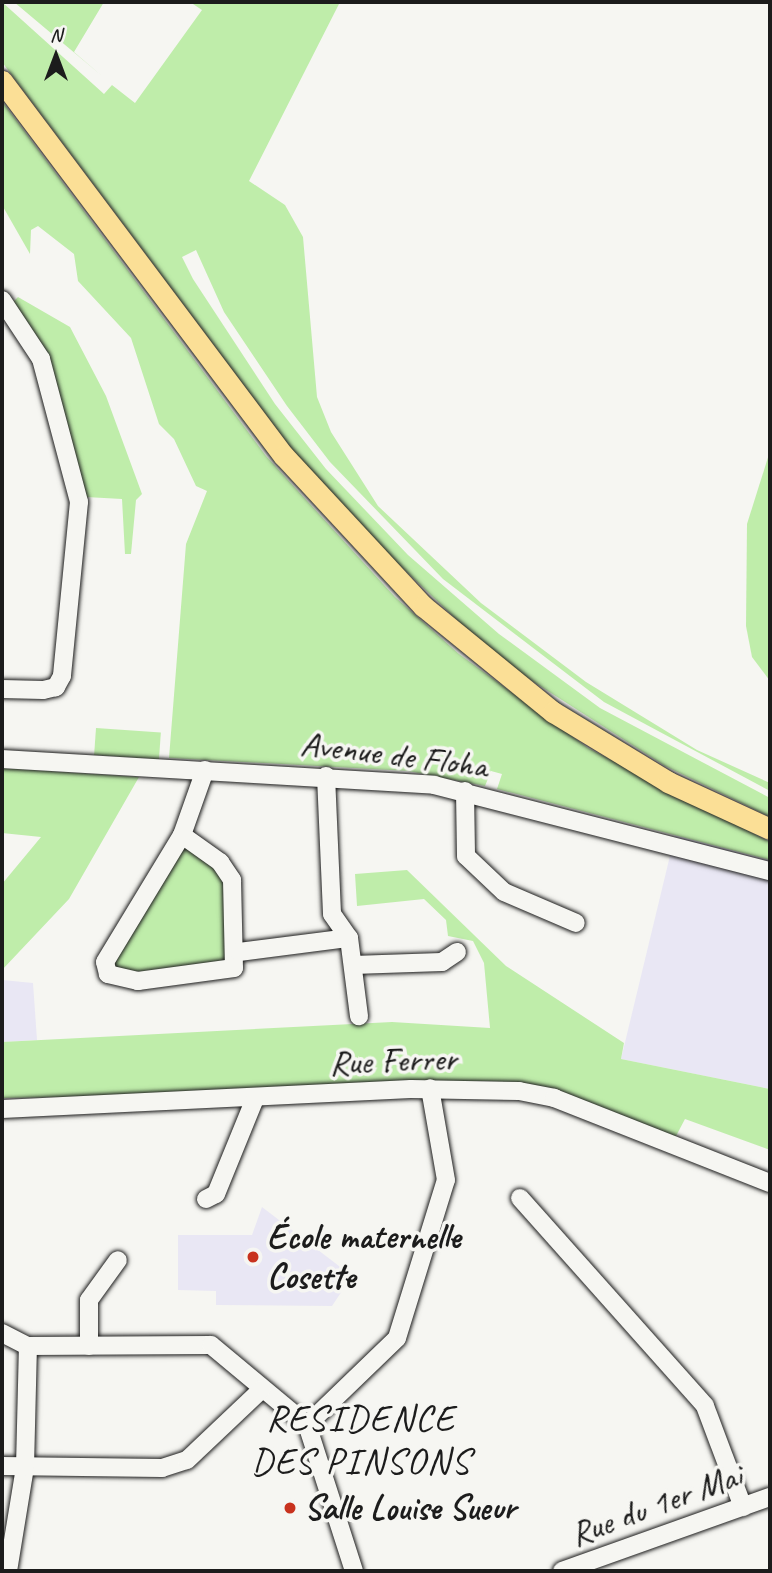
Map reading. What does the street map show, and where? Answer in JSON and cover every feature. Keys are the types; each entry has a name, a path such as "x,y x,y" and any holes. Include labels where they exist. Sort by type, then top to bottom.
{"main road":[{"path":"2,81 284,456 423,606 553,712 668,782 770,829"}],"street":[{"path":"2,300 41,359 78,480 62,676 56,687 43,691 2,689"},
{"name":"Avenue de Floha","path":"2,759 326,776 465,790 770,871"},
{"path":"182,835 228,871 239,951 234,968 222,973 138,981 108,974 105,962 182,835 205,770"},
{"path":"326,776 332,914 349,938 359,1016"},
{"path":"465,790 466,856 504,892 576,923"},
{"path":"239,951 349,938"},
{"path":"353,965 442,962 457,952"},
{"path":"307,1425 397,1338 446,1180 430,1088"},
{"name":"Rue Ferrer","path":"2,1109 254,1101 430,1088 554,1098 770,1183"},
{"path":"206,1199 216,1194 254,1101"},
{"path":"520,1198 705,1406 743,1507"},
{"path":"89,1346 89,1300 118,1260"},
{"path":"2,1333 28,1346 211,1345 307,1425 354,1571"},
{"path":"8,1571 25,1467 28,1346"},
{"path":"2,1466 162,1468 187,1460 262,1389"},
{"name":"Rue du 1er Mai","path":"562,1571 770,1497"}],"shaded area":[{"path":"675,835 770,860 770,1089 621,1059"},
{"path":"2,980 33,983 37,1040 2,1042"},
{"name":"École maternelle Cosette","path":"262,1207 352,1276 332,1306 216,1305 216,1291 178,1290 178,1235 252,1235"}],"green space":[{"path":"2,2 104,94 112,85 135,103 202,10 190,2 339,4 249,181 285,205 303,237 317,397 331,432 378,506 481,603 586,682 697,750 770,783 770,791 604,702 443,579 330,462 287,406 224,312 196,250 182,257 193,279 275,404 326,469 408,555 499,634 600,708 770,798 770,817 665,766 498,659 327,496 2,62"},
{"path":"14,2 104,2 74,52 102,76"},
{"path":"2,101 266,456 395,597 459,654 588,748 770,842 770,860 497,789 502,774 491,771 485,786 408,771 169,758 186,544 207,491 196,486 174,439 159,424 131,338 78,281 74,254 38,226 31,230 30,254 2,205"},
{"path":"18,297 70,327 106,396 142,494 136,500 131,554 125,554 122,499 86,497 52,367 13,302"},
{"path":"770,451 770,681 752,657 746,626 747,524"},
{"path":"96,728 161,733 159,759 94,755"},
{"path":"2,768 139,777 69,899 2,970 2,884 41,837 2,833"},
{"path":"182,835 228,871 234,968 108,974"},
{"path":"407,870 506,966 624,1043 621,1059 770,1089 770,1150 685,1119 675,1138 520,1083 480,1081 243,1095 2,1098 2,1042 392,1022 490,1028 484,963 473,941 448,936 446,920 424,899 357,906 355,874"}],"place":[{"name":"École maternelle Cosette","path":"253,1257"},
{"name":"Salle Louise Sueur","path":"290,1508"}],"district":[{"name":"RESIDENCE DES PINSONS","path":"361,1440"}]}
